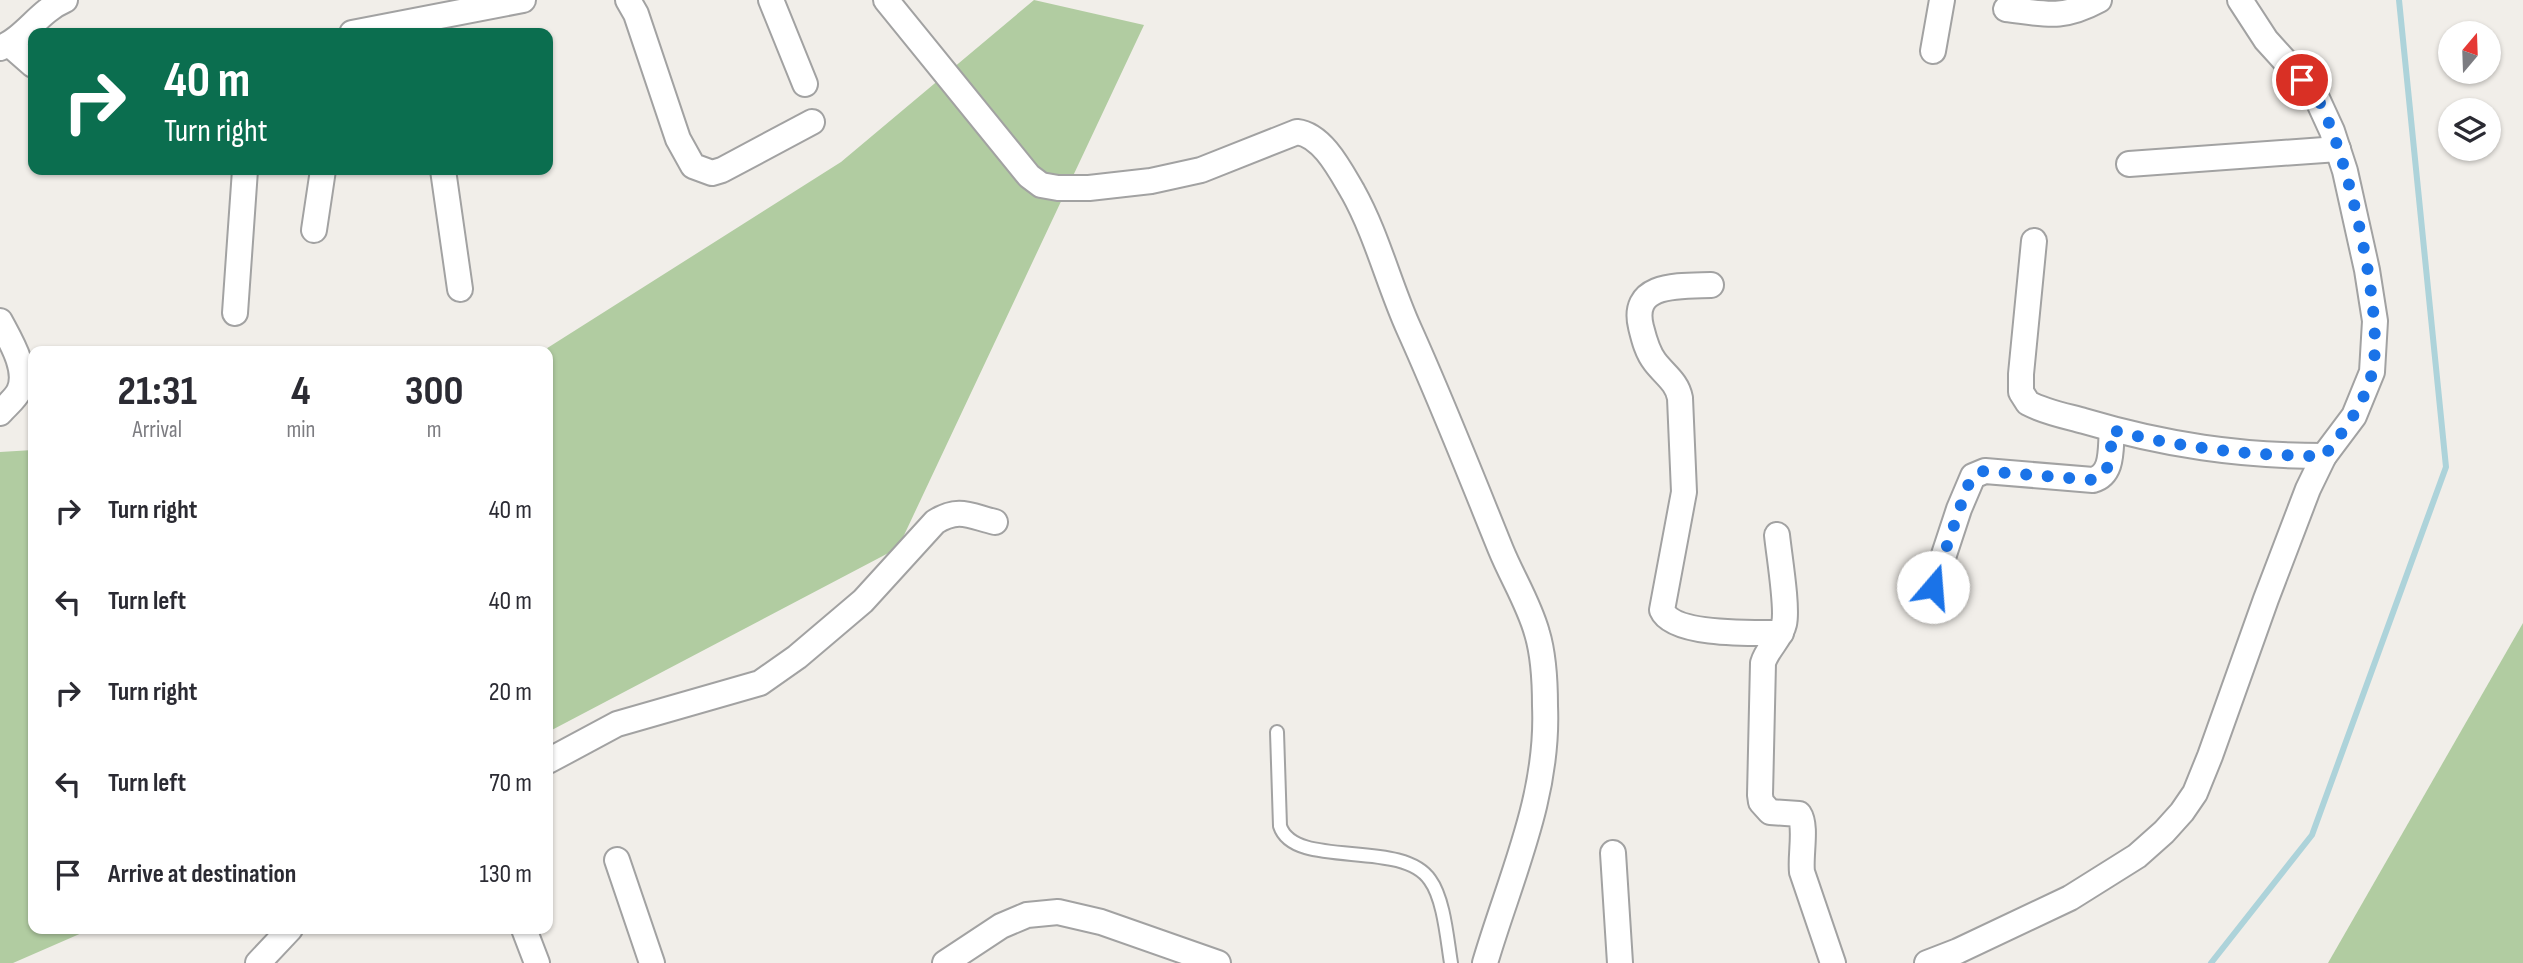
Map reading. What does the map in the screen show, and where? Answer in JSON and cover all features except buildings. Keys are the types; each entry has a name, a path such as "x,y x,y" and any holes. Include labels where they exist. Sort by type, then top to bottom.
{"street":[{"path":"28,60 9,43 52,5 65,0"},
{"path":"402,28 422,26 523,0"},
{"path":"771,0 805,84"},
{"path":"887,0 1029,176 1041,185 1089,188 1151,181 1201,170 1297,132 1311,135 1324,148 1353,193 1369,225 1408,326 1532,621 1542,661 1546,741 1536,805 1485,963"},
{"path":"1933,51 1942,0"},
{"path":"2006,9 2054,15 2071,14 2099,0"},
{"path":"1927,963 2070,898 2137,856 2182,812 2195,793 2205,768 2308,489 2324,456 2354,416 2372,372 2375,321 2367,270 2338,149 2315,94 2266,40 2240,0"},
{"path":"636,2 678,139 693,166 712,173 722,170 813,122"},
{"path":"2129,164 2338,149"},
{"path":"235,313 245,175"},
{"path":"314,230 322,175"},
{"path":"444,175 460,289"},
{"path":"2034,241 2021,374 2024,398 2035,407 2112,430 2201,449 2272,456 2324,456"},
{"path":"1711,285 1679,286 1653,292 1637,311 1648,351 1674,383 1680,398 1684,492 1662,610 1669,619 1700,628 1737,633 1781,633"},
{"path":"0,321 18,360 22,378 16,396 0,413"},
{"path":"1933,587 1967,487 1976,473 1984,471 2093,480 2100,478 2105,475 2109,464 2112,430"},
{"path":"553,758 617,724 760,683 797,657 863,601 935,522 949,513 995,522"},
{"path":"1777,535 1785,619 1781,633 1766,652 1761,676 1761,802 1770,812 1798,814 1803,821 1800,858 1802,872 1833,963"},
{"path":"1614,853 1620,963"},
{"path":"617,860 652,963"},
{"path":"944,963 1001,926 1027,915 1058,912 1101,922 1218,963"},
{"path":"258,963 285,934"},
{"path":"526,934 537,963"}],"lane":[{"path":"1277,732 1282,833 1288,840 1301,846 1317,850 1355,852 1398,861 1424,872 1432,881 1439,900 1451,963"}],"green space":[{"path":"1034,0 1144,25 898,548 553,729 553,346 550,346 841,162"},
{"path":"28,450 28,934 80,934 13,963 0,963 0,452"},
{"path":"2523,623 2523,963 2328,963"}],"waterway":[{"path":"2211,963 2312,835 2446,467 2399,0"}],"route":[{"path":"1933,587 1970,479 1976,473 1984,471 2093,480 2100,478 2105,475 2109,464 2112,430 2201,449 2272,456 2324,456 2340,436 2354,416 2372,372 2375,321 2367,270 2338,149 2315,94 2302,80"}]}
